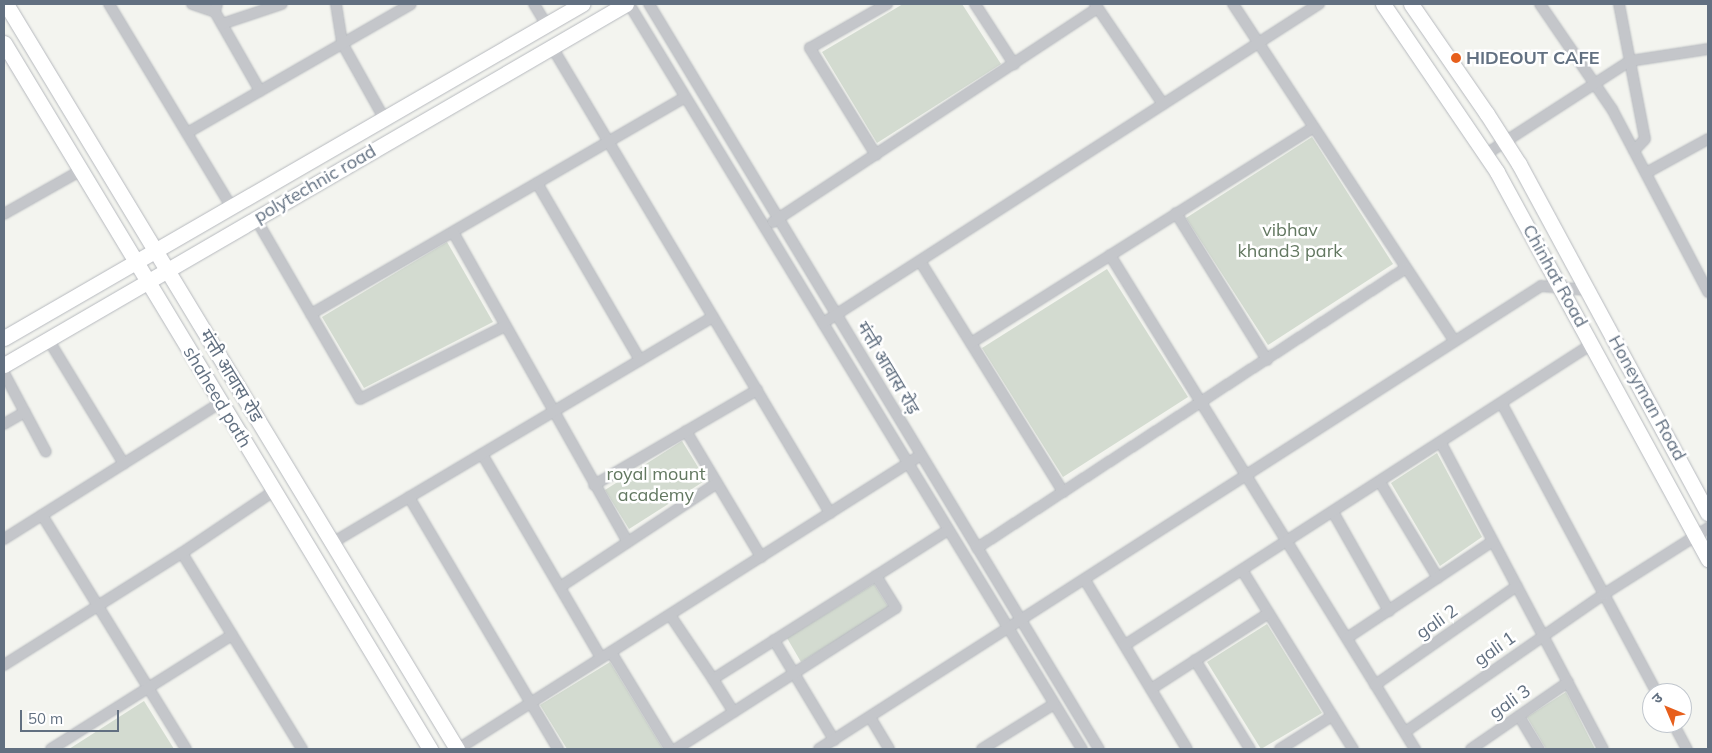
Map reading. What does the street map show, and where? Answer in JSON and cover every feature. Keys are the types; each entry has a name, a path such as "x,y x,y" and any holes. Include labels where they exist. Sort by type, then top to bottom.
{"street":[{"name":"मंत्ती आवास रोड","path":"6,4 457,749"},
{"path":"110,4 231,206"},
{"path":"192,4 216,8 222,24 260,91"},
{"path":"222,24 282,4"},
{"path":"336,4 342,43 384,118"},
{"path":"187,133 410,4"},
{"path":"534,4 546,24"},
{"path":"4,338 582,4"},
{"path":"628,4 1082,749"},
{"name":"polytechnic road","path":"4,365 628,4"},
{"name":"मंत्ती आवास रोड़","path":"649,4 1099,749"},
{"path":"876,155 810,48 887,4"},
{"path":"974,4 1014,64"},
{"path":"1233,4 1454,341"},
{"path":"823,323 1319,4"},
{"name":"Chinhat Road","path":"1382,4 1486,154 1592,344 1702,531 1708,559"},
{"name":"Honeyman Road","path":"1411,4 1505,142 1588,290 1708,513"},
{"path":"1540,4 1612,108 1708,292"},
{"path":"1619,4 1645,139 1634,151"},
{"path":"763,225 779,220 1014,64 1096,6 1163,104"},
{"name":"shaheed path","path":"4,43 430,749"},
{"path":"552,47 830,513"},
{"path":"1486,154 1630,61 1708,49"},
{"path":"311,314 686,97"},
{"path":"971,342 1314,127"},
{"path":"1646,173 1708,139"},
{"path":"4,214 80,171"},
{"path":"537,183 640,360"},
{"path":"1176,213 1267,360"},
{"path":"256,219 360,399 505,326"},
{"path":"453,232 594,485 628,542"},
{"path":"1110,255 1415,749"},
{"path":"920,261 1063,492"},
{"path":"977,548 1406,268"},
{"path":"819,749 1086,580 1541,286 1588,290"},
{"path":"332,543 713,317"},
{"path":"48,339 124,464"},
{"path":"1125,645 1502,404 1592,344"},
{"path":"4,373 46,452"},
{"path":"594,485 757,390"},
{"path":"4,540 220,403"},
{"path":"1502,404 1652,683"},
{"path":"4,424 25,412"},
{"path":"686,431 761,557"},
{"path":"1441,443 1604,749"},
{"path":"482,454 601,658"},
{"path":"457,749 921,455"},
{"path":"1380,482 1438,578"},
{"path":"560,587 717,483"},
{"path":"4,665 182,553 274,491"},
{"path":"409,497 558,749"},
{"path":"1333,512 1389,610"},
{"path":"42,515 96,607 186,749"},
{"path":"712,679 948,530"},
{"name":"gali 1","path":"1404,732 1604,594 1702,531"},
{"path":"1347,638 1493,541"},
{"path":"182,553 302,749"},
{"path":"1242,570 1353,749"},
{"path":"676,749 896,608 876,576"},
{"path":"1086,580 1187,749"},
{"name":"gali 2","path":"1375,684 1517,586"},
{"path":"1151,689 1269,613"},
{"path":"670,615 734,712"},
{"path":"52,749 232,634"},
{"path":"774,640 834,740"},
{"path":"611,652 670,749"},
{"path":"1195,660 1250,749"},
{"name":"gali 3","path":"1474,748 1568,682"},
{"path":"983,749 1054,704"},
{"path":"1280,749 1332,716"},
{"path":"1519,716 1539,749"},
{"path":"870,717 889,749"},
{"path":"1677,733 1683,748"}],"green space":[{"path":"903,4 962,4 1001,64 877,143 822,52"},
{"name":"vibhav khand3 park","path":"1312,137 1393,264 1268,345 1186,218"},
{"path":"447,242 493,322 364,388 322,317"},
{"path":"1107,269 1188,397 1063,477 982,348"},
{"name":"royal mount academy","path":"682,441 706,480 629,529 605,490"},
{"path":"1437,453 1482,537 1440,566 1391,483"},
{"path":"874,584 889,608 801,662 787,638"},
{"path":"1267,624 1322,713 1261,749 1207,662"},
{"path":"610,662 663,749 567,749 540,705"},
{"path":"1566,692 1595,749 1546,749 1527,717"},
{"path":"144,701 174,749 69,749"}],"place":[{"name":"HIDEOUT CAFE","path":"1456,58"}]}
